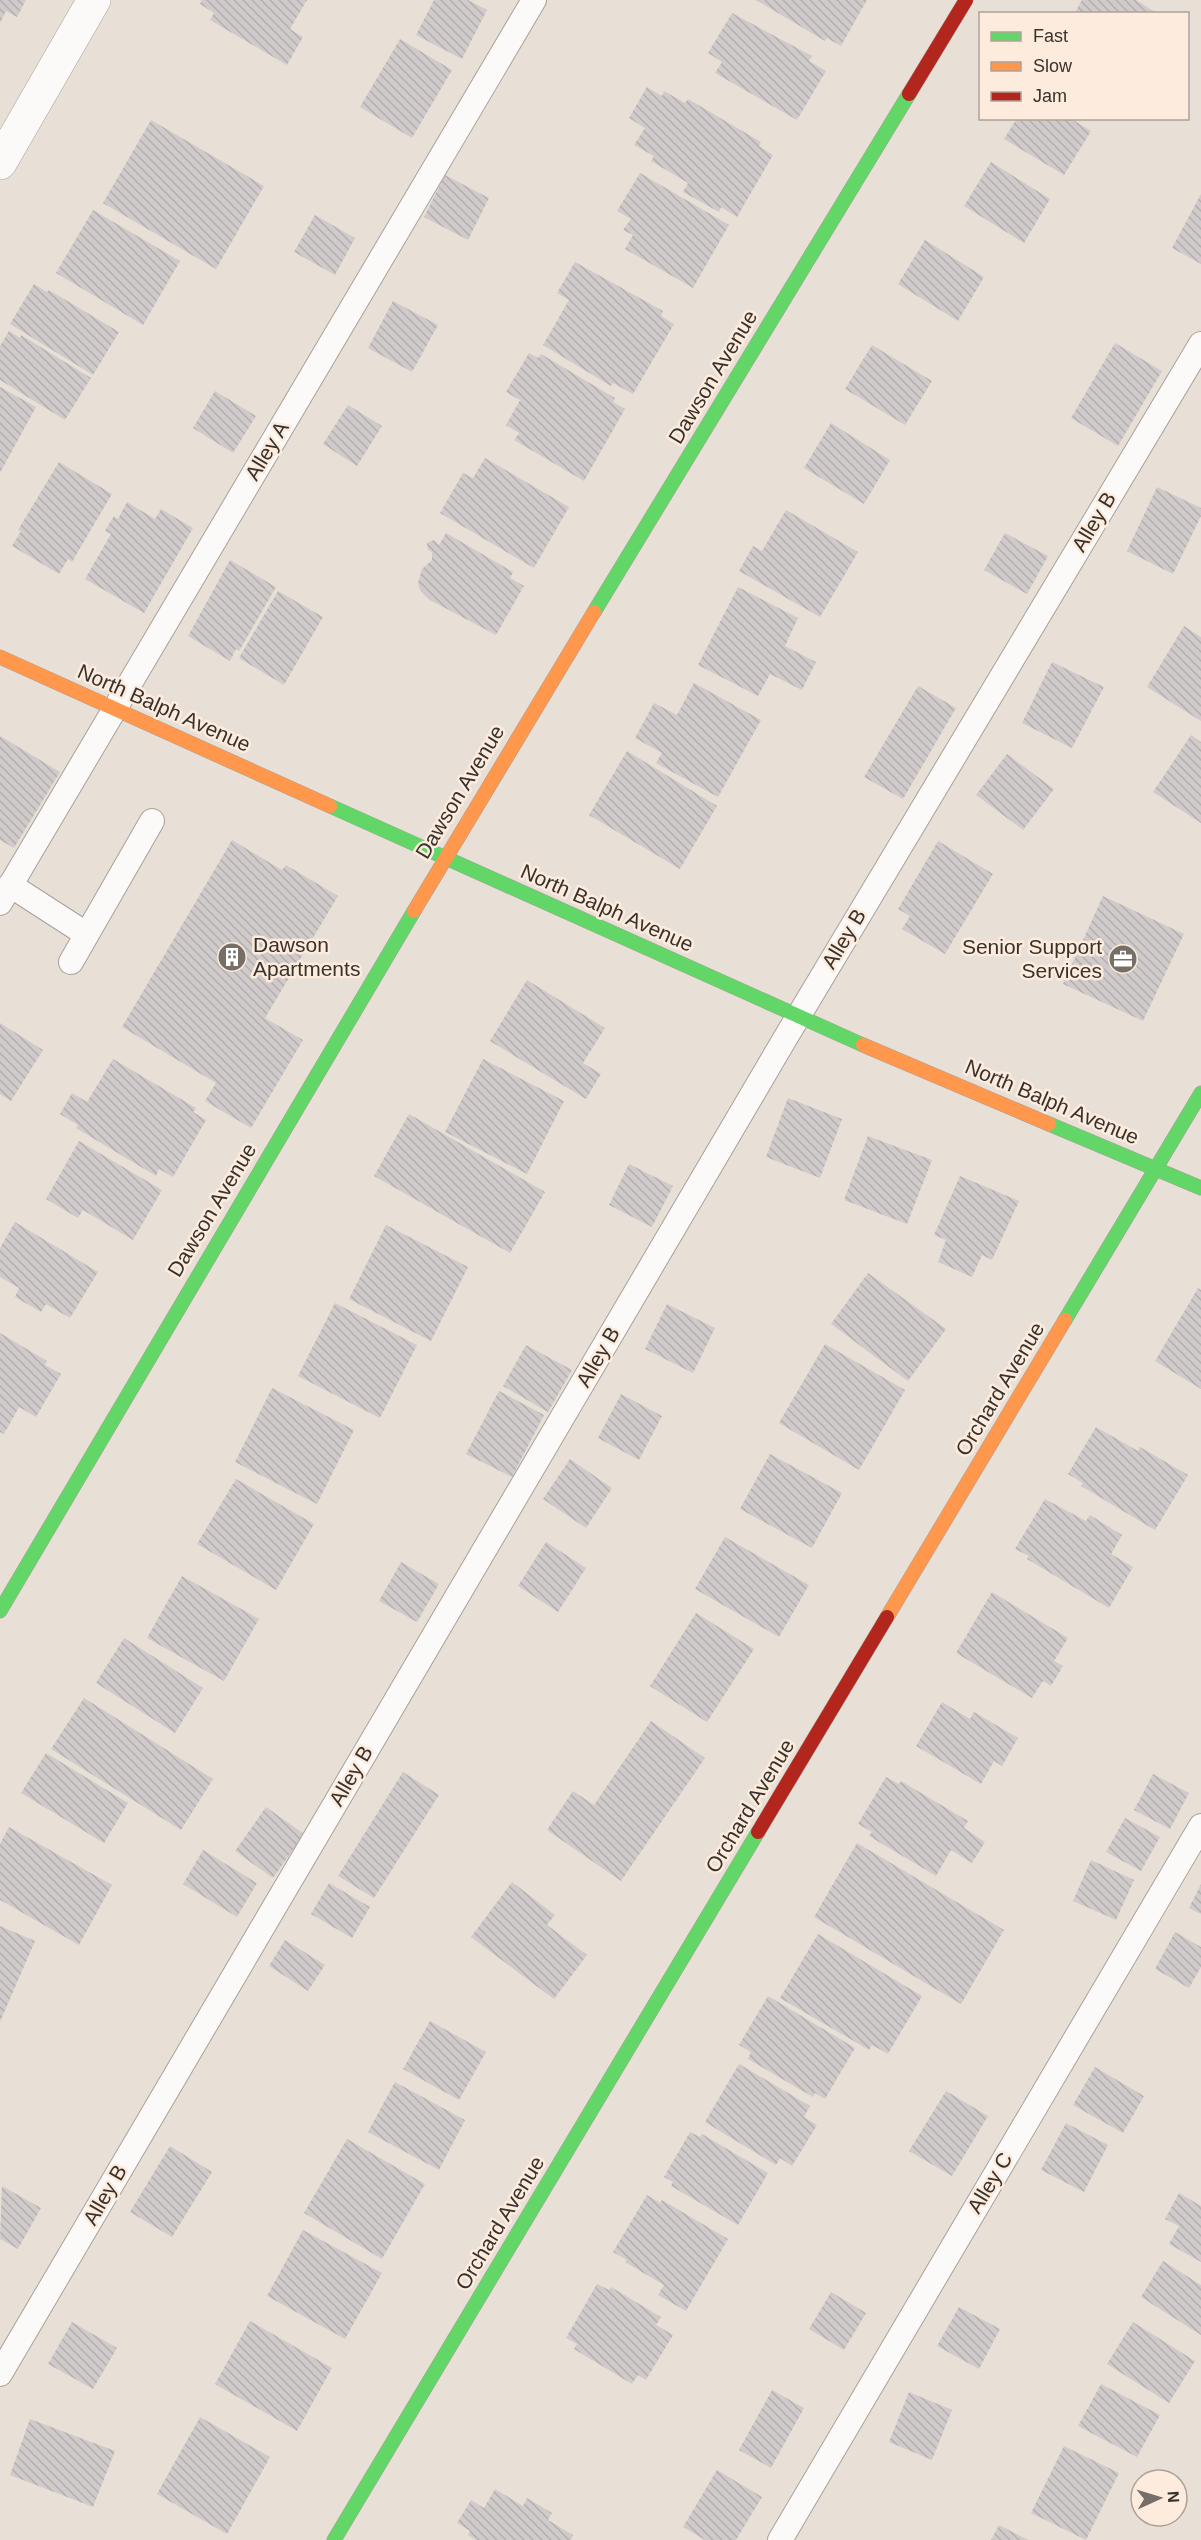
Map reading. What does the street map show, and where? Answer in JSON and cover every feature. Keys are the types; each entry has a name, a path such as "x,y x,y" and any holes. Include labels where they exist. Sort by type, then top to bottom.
{"street":[{"path":"0,163 94,0"},
{"name":"Dawson Avenue","path":"0,1611 445,858 966,0"},
{"name":"North Balph Avenue","path":"0,657 798,1017 1201,1188"},
{"name":"Orchard Avenue","path":"334,2540 1201,1093"}],"lane":[{"name":"Alley A","path":"5,894 534,0"},
{"name":"Alley B","path":"0,2374 798,1017 1201,344"},
{"path":"71,962 152,821"},
{"path":"5,894 87,934"},
{"name":"Alley C","path":"780,2540 1201,1826"}],"building":[{"path":"0,0 26,0 17,17 6,11 0,23"},
{"path":"202,0 307,0 290,29 303,37 287,65 210,20 214,13 200,4"},
{"path":"434,0 468,0 487,10 462,59 416,35"},
{"path":"756,0 867,0 841,46 827,38 825,41"},
{"path":"1082,0 1136,0 1155,12 1075,12"},
{"path":"732,13 812,56 809,61 826,71 797,120 715,73 722,62 708,53"},
{"path":"400,39 452,70 412,138 360,107"},
{"path":"647,87 662,96 664,91 685,103 688,99 761,142 759,146 773,155 737,217 721,207 719,212 683,192 688,183 651,161 654,156 634,145 645,128 629,118"},
{"path":"151,120 264,186 216,269 103,203"},
{"path":"1016,120 1073,120 1091,131 1064,175 1004,139"},
{"path":"991,162 1050,199 1024,243 964,206"},
{"path":"640,173 729,225 693,288 625,249 633,235 623,230 631,219 617,211"},
{"path":"445,175 489,198 468,240 424,217"},
{"path":"1201,194 1201,264 1172,248"},
{"path":"93,210 180,261 143,325 56,273"},
{"path":"315,215 355,238 335,275 294,252"},
{"path":"925,240 984,277 958,321 898,284"},
{"path":"575,262 663,311 661,316 674,324 633,394 613,383 611,386 543,345 569,300 557,293"},
{"path":"34,284 47,292 49,290 119,332 93,375 10,324"},
{"path":"393,301 438,325 412,372 368,348"},
{"path":"9,331 20,338 21,335 91,378 65,420 0,380 0,346"},
{"path":"1115,343 1162,371 1118,446 1071,418"},
{"path":"872,345 932,381 905,425 845,389"},
{"path":"529,353 538,358 541,354 615,398 613,402 625,409 584,481 514,440 519,433 506,425 520,400 506,392"},
{"path":"0,387 36,407 0,473"},
{"path":"215,391 256,416 233,453 193,428"},
{"path":"348,405 382,426 357,466 323,444"},
{"path":"831,423 890,460 864,504 804,468"},
{"path":"485,458 569,507 534,568 440,513 463,473 473,478"},
{"path":"59,462 112,494 72,562 68,559 59,574 12,546 21,531 18,530"},
{"path":"1157,487 1201,508 1201,516 1173,574 1127,551"},
{"path":"127,502 155,519 161,509 193,528 144,613 85,579 111,534 105,531 114,516 118,519"},
{"path":"786,510 858,552 820,617 739,571 753,546 762,551"},
{"path":"446,533 513,572 510,578 524,586 496,635 430,600 420,590 418,583 422,569 432,560 432,552 428,550 427,543 434,540 439,545"},
{"path":"1005,533 1048,556 1027,594 984,570"},
{"path":"230,560 276,587 239,651 236,649 230,661 188,636"},
{"path":"738,587 798,618 785,646 816,662 802,690 770,674 758,696 698,665"},
{"path":"278,591 323,617 284,685 239,658"},
{"path":"1184,626 1201,637 1201,721 1147,687"},
{"path":"1052,662 1104,687 1072,748 1022,723"},
{"path":"694,683 761,720 718,797 656,763 662,753 635,738 654,703 677,715"},
{"path":"918,686 956,708 903,799 864,777"},
{"path":"1191,735 1201,742 1201,823 1153,792"},
{"path":"0,736 60,772 14,848 0,840"},
{"path":"627,751 717,806 680,869 589,815"},
{"path":"1007,754 1054,789 1023,830 976,795"},
{"name":"Dawson Apartments","path":"232,840 282,870 286,865 338,896 265,1018 303,1040 251,1128 205,1101 216,1083 122,1027"},
{"path":"938,841 993,874 945,954 902,929 910,916 898,909"},
{"name":"Senior Support Services","path":"1103,896 1184,934 1143,1021 1063,984"},
{"path":"527,980 605,1028 583,1063 601,1074 586,1099 490,1041"},
{"path":"0,1023 43,1050 11,1101 0,1094"},
{"path":"113,1059 196,1108 193,1112 206,1120 173,1177 159,1169 156,1176 76,1128 78,1125 60,1114 72,1093 87,1102"},
{"path":"483,1059 564,1101 527,1174 445,1132"},
{"path":"788,1098 842,1119 820,1178 766,1157"},
{"path":"409,1114 545,1192 510,1253 374,1176"},
{"path":"868,1136 932,1160 907,1224 844,1200"},
{"path":"79,1141 162,1190 133,1240 83,1210 78,1218 46,1199"},
{"path":"629,1164 673,1186 652,1227 609,1205"},
{"path":"960,1176 1019,1201 992,1260 982,1255 972,1277 938,1262 946,1240 934,1235"},
{"path":"15,1222 98,1272 70,1318 46,1304 41,1312 15,1297 19,1288 0,1277 0,1248"},
{"path":"386,1225 468,1267 431,1341 349,1299"},
{"path":"868,1273 946,1329 908,1381 831,1324"},
{"path":"1198,1288 1201,1290 1201,1389 1155,1361"},
{"path":"335,1303 417,1345 380,1418 298,1376"},
{"path":"667,1304 715,1328 693,1373 645,1349"},
{"path":"0,1333 47,1361 45,1365 61,1374 36,1417 19,1407 4,1434 0,1432"},
{"path":"825,1344 905,1390 859,1470 779,1423"},
{"path":"526,1345 572,1370 548,1412 503,1386"},
{"path":"272,1388 354,1430 317,1504 235,1462"},
{"path":"499,1391 544,1415 512,1477 466,1454"},
{"path":"621,1394 662,1416 639,1460 598,1438"},
{"path":"1096,1427 1138,1451 1140,1447 1188,1475 1155,1530 1081,1486 1083,1483 1068,1474"},
{"path":"770,1454 842,1493 812,1548 740,1509"},
{"path":"570,1459 612,1488 586,1528 543,1499"},
{"path":"236,1479 314,1524 276,1590 197,1544"},
{"path":"1045,1499 1086,1521 1090,1515 1122,1535 1111,1554 1133,1567 1109,1608 1027,1559 1029,1556 1015,1549"},
{"path":"725,1537 809,1585 779,1637 695,1589"},
{"path":"546,1542 586,1568 558,1612 518,1586"},
{"path":"401,1562 439,1584 417,1622 379,1601"},
{"path":"182,1576 259,1619 224,1681 147,1638"},
{"path":"992,1592 1068,1638 1054,1661 1063,1666 1051,1686 1043,1681 1032,1698 956,1653"},
{"path":"696,1613 754,1649 707,1722 650,1686"},
{"path":"124,1638 203,1688 175,1733 96,1683"},
{"path":"84,1698 213,1779 181,1830 51,1749"},
{"path":"942,1702 970,1719 974,1712 1018,1738 1002,1766 994,1761 981,1784 916,1746"},
{"path":"651,1721 705,1758 621,1881 547,1830 573,1791 594,1805"},
{"path":"46,1753 128,1803 104,1843 21,1793"},
{"path":"403,1772 439,1795 374,1898 338,1876"},
{"path":"1153,1774 1189,1793 1170,1829 1134,1810"},
{"path":"886,1777 899,1784 901,1781 968,1821 964,1828 985,1842 972,1863 951,1850 936,1876 869,1836 872,1832 858,1824"},
{"path":"266,1807 304,1834 273,1878 235,1851"},
{"path":"1125,1818 1160,1837 1141,1871 1106,1852"},
{"path":"9,1827 112,1885 79,1945 0,1900 0,1844"},
{"path":"857,1843 1004,1930 961,2004 814,1917"},
{"path":"203,1850 257,1883 237,1917 183,1884"},
{"path":"1091,1860 1134,1880 1116,1920 1073,1901"},
{"path":"512,1882 555,1915 547,1925 587,1955 554,1999 471,1937"},
{"path":"329,1883 370,1907 352,1938 311,1914"},
{"path":"1201,1884 1201,1914 1189,1908"},
{"path":"0,1926 35,1941 0,2022"},
{"path":"1175,1932 1201,1947 1201,1967 1189,1988 1155,1969"},
{"path":"818,1934 922,1996 888,2054 872,2045 869,2050 780,1998"},
{"path":"285,1940 325,1965 308,1991 269,1966"},
{"path":"768,1996 855,2048 825,2099 815,2093 813,2097 748,2059 751,2052 739,2045"},
{"path":"430,2021 486,2052 459,2100 403,2069"},
{"path":"739,2064 810,2106 804,2117 817,2125 792,2166 780,2158 776,2165 705,2122"},
{"path":"1095,2067 1144,2096 1123,2133 1073,2105"},
{"path":"395,2082 465,2120 439,2170 368,2132"},
{"path":"946,2091 988,2116 952,2176 909,2151"},
{"path":"1066,2123 1108,2145 1084,2192 1041,2170"},
{"path":"690,2132 700,2137 702,2134 768,2173 738,2225 671,2186 673,2182 664,2177"},
{"path":"347,2139 425,2184 382,2259 304,2213"},
{"path":"170,2146 212,2172 172,2237 130,2212"},
{"path":"2,2186 41,2208 18,2249 0,2239"},
{"path":"1179,2193 1201,2206 1201,2262 1169,2244 1179,2226 1165,2219"},
{"path":"647,2195 660,2203 662,2200 728,2239 686,2311 658,2295 664,2285 625,2262 627,2260 613,2252"},
{"path":"303,2230 382,2273 345,2339 267,2296"},
{"path":"1163,2261 1201,2285 1201,2335 1141,2297"},
{"path":"597,2284 609,2290 611,2287 661,2317 656,2325 673,2335 646,2380 638,2375 632,2384 574,2349 577,2344 566,2338"},
{"path":"831,2292 866,2313 844,2350 809,2329"},
{"path":"959,2307 1000,2329 979,2369 937,2346"},
{"path":"250,2321 332,2368 297,2431 215,2384"},
{"path":"72,2322 117,2348 93,2389 48,2364"},
{"path":"1133,2322 1195,2361 1169,2403 1107,2364"},
{"path":"1101,2384 1160,2415 1137,2457 1078,2426"},
{"path":"772,2390 804,2408 771,2468 739,2450"},
{"path":"909,2392 952,2410 932,2460 889,2442"},
{"path":"200,2417 270,2457 227,2534 157,2494"},
{"path":"30,2419 115,2451 93,2507 10,2475"},
{"path":"1064,2446 1119,2473 1086,2540 1031,2513"},
{"path":"717,2470 762,2497 736,2540 705,2540 683,2527"},
{"path":"495,2489 523,2506 527,2498 552,2513 548,2520 573,2535 571,2540 476,2540 468,2535 470,2531 457,2523 471,2500 484,2508"},
{"path":"999,2525 1028,2540 991,2540"}],"traffic: fast":[{"path":"594,612 909,94"},
{"path":"330,806 863,1045"},
{"path":"0,1611 414,911"},
{"path":"1065,1320 1201,1093"},
{"path":"1049,1124 1201,1188"},
{"path":"334,2540 758,1832"}],"traffic: slow":[{"path":"414,911 594,612"},
{"path":"0,657 330,806"},
{"path":"863,1045 1049,1124"},
{"path":"887,1617 1065,1320"}],"traffic: jam":[{"path":"909,94 966,0"},
{"path":"758,1832 887,1617"}],"place":[{"name":"Dawson Apartments","path":"232,957"},
{"name":"Senior Support Services","path":"1123,959"}]}
